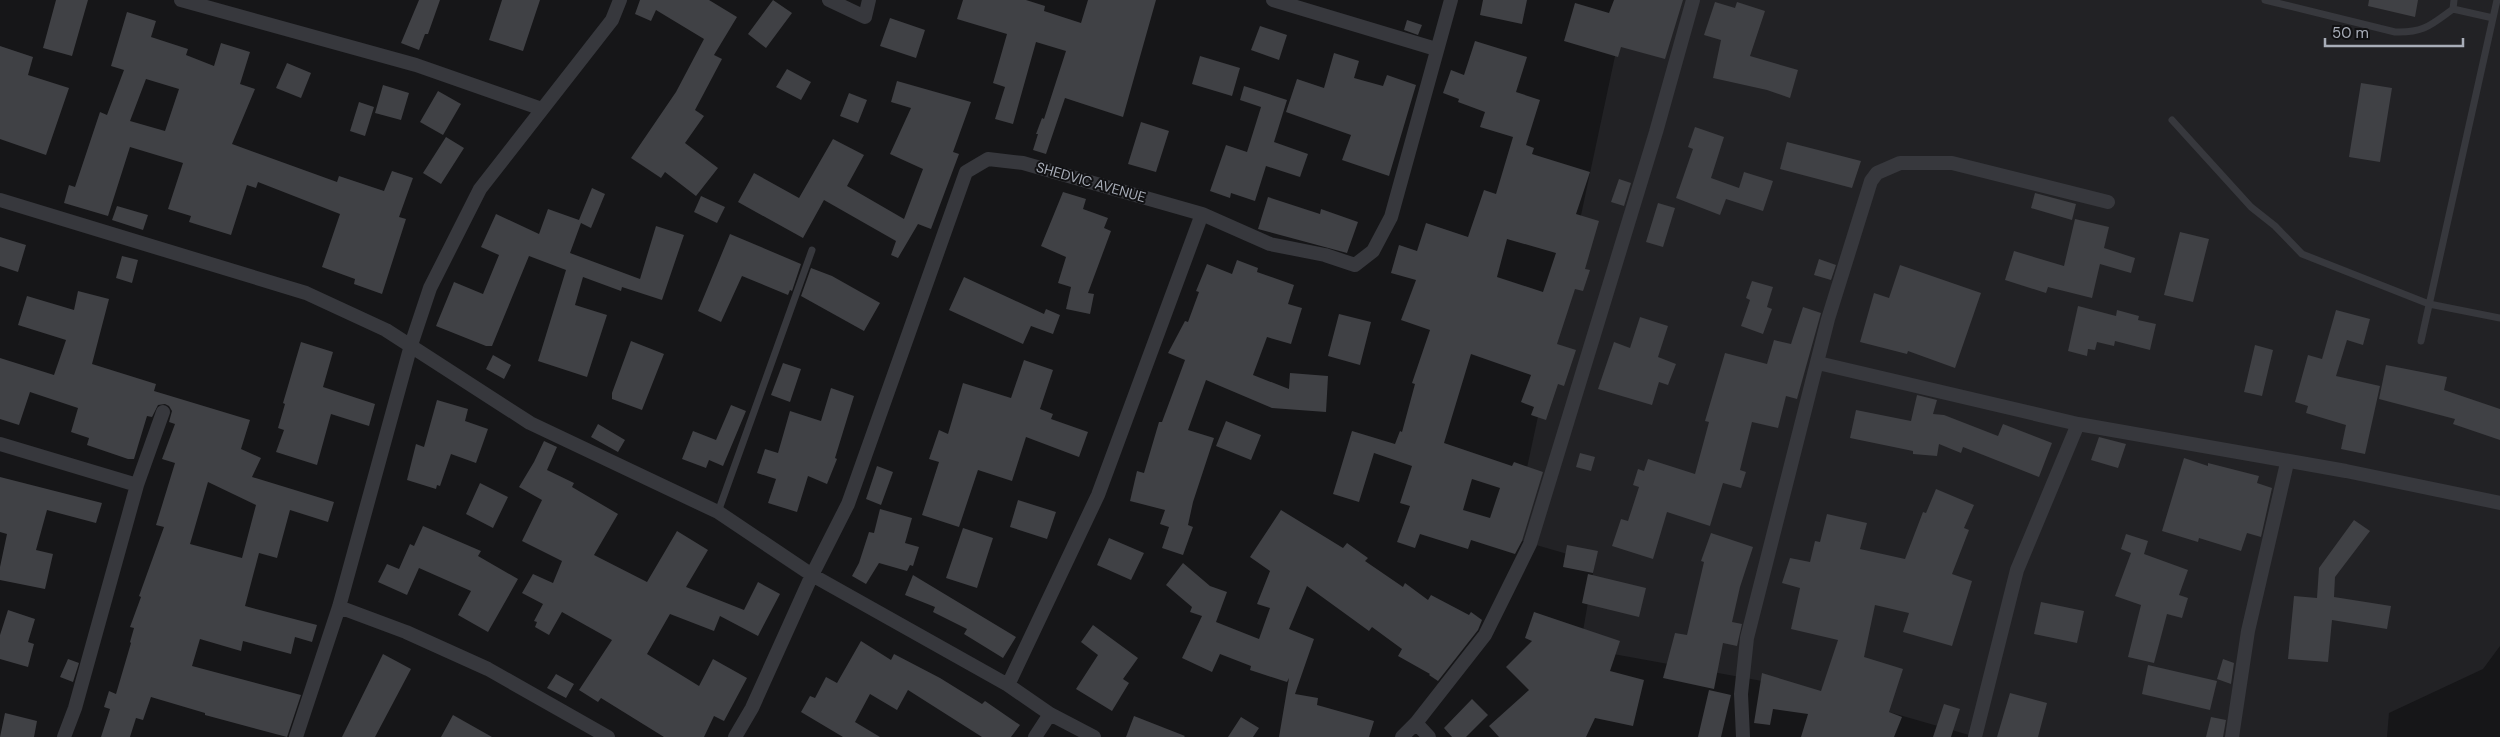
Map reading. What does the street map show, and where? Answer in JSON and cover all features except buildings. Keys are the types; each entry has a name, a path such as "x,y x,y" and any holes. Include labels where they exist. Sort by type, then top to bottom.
{"street":[{"path":"181,0 416,65 542,110"},
{"path":"296,737 339,607 411,345 430,288 480,189 612,20 620,0"},
{"path":"828,0 865,17 869,0"},
{"path":"1273,0 1436,49"},
{"name":"SHEDVIC AVENUE","path":"735,737 752,708 812,575 848,504 966,172 988,159 1023,163 1202,214 1270,244 1325,255 1355,264 1372,250 1391,217 1451,0"},
{"path":"1402,737 1416,723 1485,635 1530,544 1656,132 1693,0"},
{"path":"1743,737 1742,694 1747,638 1828,319 1871,180 1877,173 1900,163 1952,163 2108,202"},
{"path":"0,200 306,293 386,330 530,423 718,512 812,575 1008,685 1050,714 1094,737"},
{"path":"1008,685 1098,494 1202,214"},
{"path":"1818,363 2078,424 2287,463 2346,472 2500,503"},
{"path":"64,737 75,708 137,485 163,412"},
{"path":"1975,737 2017,570 2078,424"},
{"path":"0,444 137,485"},
{"path":"2232,737 2248,631 2287,463"},
{"path":"339,607 406,632 488,669 608,737"},
{"path":"1034,737 1050,714"},
{"path":"1416,723 1429,737"}],"lane":[{"path":"2265,0 2395,32 2411,32 2426,29 2453,9 2454,0"},
{"path":"2421,341 2497,0"},
{"path":"2453,9 2493,18"},
{"path":"2172,120 2251,207 2275,226 2302,254 2429,304 2500,318"},
{"path":"718,512 812,250"}],"shaded area":[{"path":"1627,0 2500,0 2500,646 2483,669 2389,713 2387,737 1976,737 1812,690 1580,648 1595,562 1512,538"}]}
